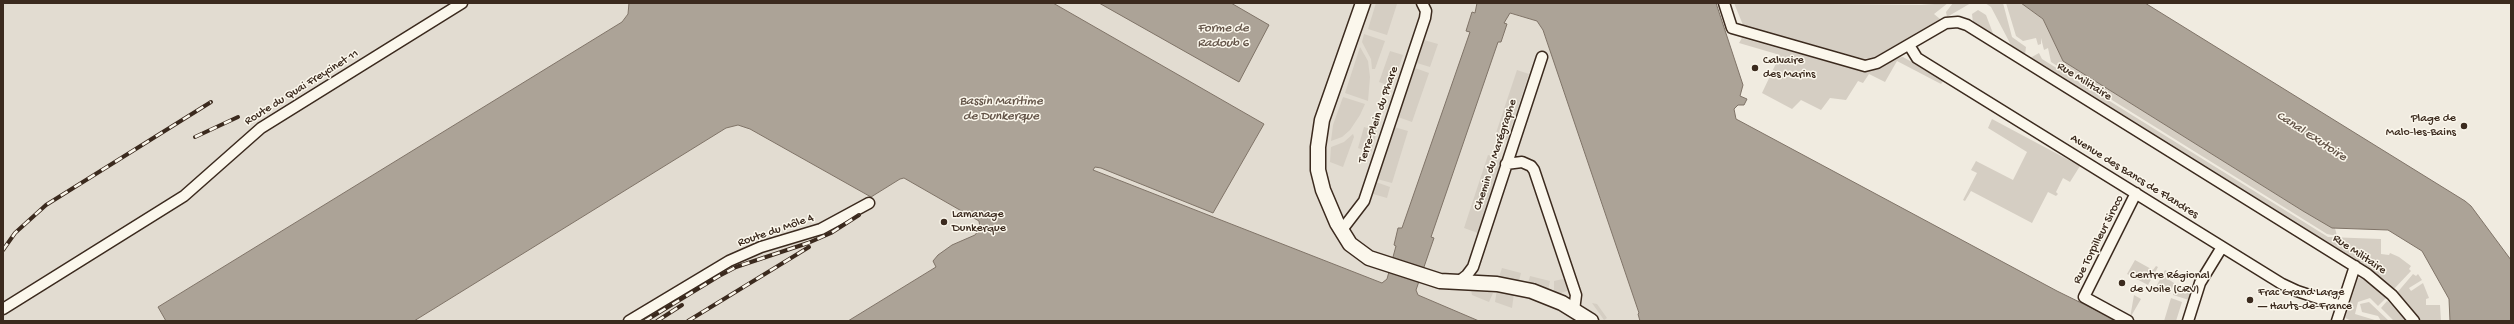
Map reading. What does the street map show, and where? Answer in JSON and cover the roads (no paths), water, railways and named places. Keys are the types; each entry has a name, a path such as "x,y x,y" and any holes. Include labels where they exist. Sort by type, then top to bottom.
{"street":[{"name":"Route du Quai Freycinet 11","path":"3,309 164,210 218,168 262,128 462,3"},
{"path":"1331,94 1341,46 1356,3"},
{"path":"1363,3 1331,94 1320,131 1318,170 1325,197 1341,231 1356,251 1384,263 1425,277 1455,284 1489,284 1532,291 1574,310 1591,321"},
{"name":"Terre-Plein du Phare","path":"1341,231 1364,201 1425,18 1426,11 1422,3"},
{"name":"Rue Militaire","path":"1724,3 1732,28 1858,65 1869,66 1877,64 1946,23 1958,22 1967,25 2355,266 2386,290 2414,321"},
{"name":"Avenue des Bancs de Flandres","path":"1909,45 1917,58 2222,247 2292,289 2342,306"},
{"name":"Chemin du Marégraphe","path":"1455,284 1467,275 1474,262 1542,57"},
{"path":"1506,164 1522,162 1531,166 1534,170 1576,295 1574,310"},
{"name":"Rue Torpilleur Siroco","path":"2128,321 2084,297 2136,193"},
{"name":"Route du Môle 4","path":"629,321 729,261 761,247 816,231 869,203"},
{"path":"2188,321 2200,283 2222,247"},
{"path":"1474,262 1477,271 1489,284"},
{"path":"2337,321 2355,266"}],"water":[{"name":"Bassin Maritime de Dunkerque","path":"629,3 1053,3 1264,124 1213,213 1101,168 1095,167 1093,170 1382,283 1387,279 1396,246 1394,245 1398,228 1402,228 1470,32 1466,31 1472,12 1475,13 1477,3 1716,3 1743,85 1740,96 1747,99 1744,105 1738,105 1734,109 1736,119 2057,291 2118,321 1640,321 1639,313 1543,30 1537,21 1510,13 1504,23 1507,24 1501,42 1498,42 1431,237 1434,238 1416,290 1418,295 1479,321 848,321 936,267 933,261 938,255 952,245 975,235 980,228 979,221 904,178 871,197 750,129 738,125 726,128 414,321 166,321 158,307 622,22 628,14"},
{"name":"Forme de Radoub 6","path":"1099,3 1231,3 1269,25 1239,82"},
{"name":"Canal Exutoire","path":"2021,3 2145,3 2465,201 2471,206 2511,260 2511,321 2450,321 2449,299 2422,251 2388,230 2332,228 2303,211 2063,61 2043,19"}],"railway":[{"path":"3,250 15,233 46,205 211,102"},
{"path":"195,137 238,117"},
{"path":"645,321 736,267 808,243 831,233 859,215"},
{"path":"688,321 809,247"},
{"path":"657,321 682,305"}],"place":[{"name":"Calvaire des Marins","path":"1755,68"},
{"name":"Plage de Malo-les-Bains","path":"2464,126"},
{"name":"Lamanage Dunkerque","path":"944,222"},
{"name":"Centre Régional de Voile (CRV)","path":"2122,283"},
{"name":"Frac Grand Large — Hauts-de-France","path":"2250,300"}]}
